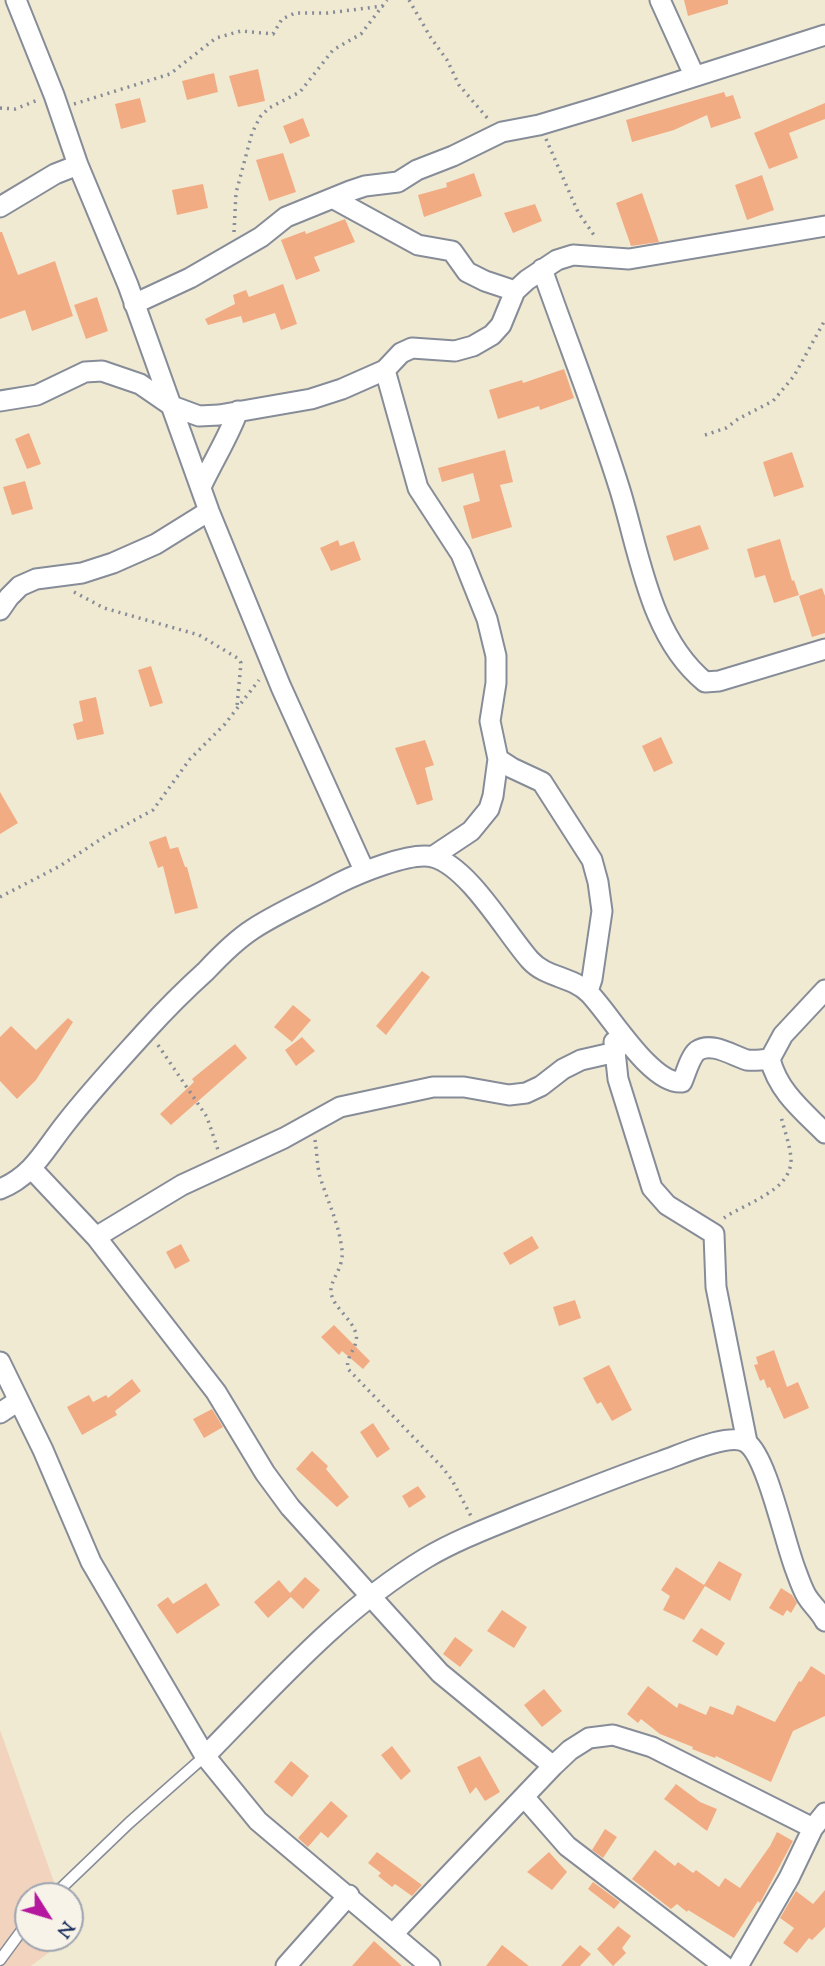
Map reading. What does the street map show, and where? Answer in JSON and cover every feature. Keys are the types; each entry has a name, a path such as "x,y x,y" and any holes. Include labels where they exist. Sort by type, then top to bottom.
{"street":[{"path":"16,0 134,304 209,511 272,665 364,870"},
{"path":"660,0 694,75"},
{"path":"134,304 190,278 261,237 286,217 365,186 398,182 417,170 502,132 539,125 825,34"},
{"path":"0,207 55,174 78,165"},
{"path":"334,199 418,245 452,251 467,272 515,291"},
{"path":"0,401 37,395 85,372 102,371 140,384 172,406 200,416 312,399 385,370 406,350 412,348 455,351 472,346 492,335 501,325 515,291 542,269 573,255 613,259 678,252 825,226"},
{"path":"542,269 620,490 634,544 657,613 689,669 705,682 719,681 825,649"},
{"path":"385,370 418,488 461,554 487,619 496,656 496,683 490,721 498,758 494,796 489,809 471,831 432,857"},
{"path":"201,487 212,461 232,431 238,411"},
{"path":"0,610 20,586 36,579 82,573 113,564 156,544 209,511"},
{"path":"498,758 542,782 592,860 602,911 592,979 587,991"},
{"path":"0,1189 22,1178 32,1169 65,1124 147,1030 252,929 364,870 420,857 432,857 445,863 470,884 531,962 543,972 565,978 587,991 638,1053 673,1083 682,1082 693,1057 706,1048 752,1060 770,1059"},
{"path":"825,990 783,1035 770,1059 774,1076 782,1089 825,1133"},
{"path":"612,1020 618,1079 652,1188 667,1205 714,1234 716,1287 747,1443"},
{"path":"96,1237 154,1201 222,1165 312,1124 347,1104 433,1087 464,1087 509,1095 526,1093 581,1060 616,1052"},
{"path":"32,1169 96,1237 216,1392 274,1488 440,1673 554,1766"},
{"path":"0,1362 43,1450 91,1562 205,1756 258,1821 430,1966"},
{"path":"0,1413 18,1401"},
{"path":"205,1756 306,1651 370,1597 427,1558 480,1532 611,1479 736,1438 747,1443 757,1453 807,1597 825,1620"},
{"path":"393,1934 570,1750 589,1738 613,1735 652,1747 819,1821 738,1966"},
{"path":"524,1798 575,1853 724,1966"},
{"path":"286,1966 349,1895"}],"lane":[{"path":"68,1882 205,1756"},
{"path":"0,1960 14,1941"}],"path":[{"path":"231,253 236,193 252,132 260,117 269,108 300,92 333,50 361,34 387,0"},
{"path":"410,0 459,85 502,132"},
{"path":"0,108 15,109 85,100 170,74 216,38 241,32 274,34 282,19 295,13 328,13 383,6"},
{"path":"539,125 578,212 613,259"},
{"path":"705,435 726,428 773,401 794,376 825,320"},
{"path":"52,578 104,608 199,635 239,659 241,663 237,708"},
{"path":"0,897 60,866 107,835 153,810 190,759 225,724 272,665"},
{"path":"147,1030 174,1065 207,1117 222,1165"},
{"path":"714,1234 725,1216 773,1190 788,1176 791,1161 781,1115 782,1089"},
{"path":"312,1124 320,1177 335,1218 342,1251 341,1267 331,1292 354,1328 356,1339 348,1358 348,1369 442,1466 480,1532"}],"shaded area":[{"path":"0,1730 54,1882 14,1882 14,1952 50,1952 31,1966 0,1966"}],"building":[{"path":"684,0 728,0 728,4 688,16"},
{"path":"258,69 265,101 238,107 229,76"},
{"path":"214,73 218,92 187,100 182,81"},
{"path":"724,92 726,97 733,95 741,118 711,128 707,115 674,130 632,142 626,120"},
{"path":"140,98 146,122 121,129 115,104"},
{"path":"825,103 825,119 789,133 798,158 769,169 754,133"},
{"path":"303,118 310,136 290,144 283,126"},
{"path":"283,153 296,192 269,201 256,160"},
{"path":"474,173 482,196 424,217 418,195 447,187 446,183"},
{"path":"762,175 774,210 747,220 735,185"},
{"path":"203,184 208,208 177,215 172,190"},
{"path":"642,193 659,242 631,246 616,203"},
{"path":"535,204 542,221 513,233 504,213"},
{"path":"345,219 355,242 314,257 320,271 296,280 281,240"},
{"path":"0,232 18,275 55,261 73,316 32,331 25,310 0,319"},
{"path":"283,284 297,324 281,330 275,313 243,323 241,316 208,325 205,319 235,304 233,295 246,290 249,297"},
{"path":"97,297 108,331 86,339 74,305"},
{"path":"564,369 574,398 540,410 539,406 498,419 489,390 522,380 523,383"},
{"path":"29,433 41,464 27,469 15,439"},
{"path":"505,450 513,482 500,485 512,527 472,539 463,506 480,501 473,473 442,482 438,468"},
{"path":"792,452 804,487 774,497 763,462"},
{"path":"25,481 33,509 12,515 3,487"},
{"path":"700,525 709,549 674,561 666,536"},
{"path":"780,539 792,581 794,580 799,595 774,603 765,575 755,578 747,549"},
{"path":"338,540 340,546 354,541 361,560 331,571 320,548"},
{"path":"822,588 825,596 825,633 812,637 799,596"},
{"path":"151,666 163,703 150,707 138,670"},
{"path":"96,697 104,734 77,740 73,724 83,721 79,701"},
{"path":"661,737 673,763 654,772 642,746"},
{"path":"425,740 434,765 425,768 433,800 417,805 395,748"},
{"path":"0,792 18,823 0,834"},
{"path":"166,836 170,849 178,847 187,867 198,908 175,914 163,866 158,868 149,842"},
{"path":"422,971 430,977 386,1035 376,1026"},
{"path":"293,1005 311,1020 292,1042 274,1027"},
{"path":"68,1018 73,1022 36,1080 17,1099 0,1081 0,1037 11,1026 36,1050"},
{"path":"302,1037 315,1051 296,1066 285,1050"},
{"path":"235,1044 247,1058 171,1125 160,1114 194,1082 192,1079"},
{"path":"532,1236 539,1248 510,1265 503,1253"},
{"path":"181,1244 190,1261 175,1269 166,1252"},
{"path":"575,1300 581,1318 559,1326 553,1307"},
{"path":"334,1325 370,1361 363,1369 342,1351 339,1355 321,1337"},
{"path":"774,1350 787,1387 798,1382 809,1408 784,1419 770,1387 767,1388 764,1379 760,1381 754,1365 758,1364 756,1357"},
{"path":"609,1365 632,1410 612,1421 601,1402 597,1404 583,1378"},
{"path":"132,1379 141,1391 115,1411 117,1415 82,1435 67,1407 89,1395 93,1402 106,1395 108,1398"},
{"path":"212,1409 223,1427 204,1438 193,1419"},
{"path":"373,1423 390,1449 377,1458 360,1432"},
{"path":"312,1451 328,1466 326,1469 349,1497 337,1507 296,1469"},
{"path":"418,1486 426,1497 409,1508 402,1496"},
{"path":"719,1561 742,1574 730,1601 705,1586 684,1620 663,1610 670,1596 661,1590 676,1567 704,1585"},
{"path":"305,1577 320,1590 303,1609 291,1597 268,1618 254,1602 279,1580 290,1593"},
{"path":"206,1583 220,1605 177,1634 157,1605 168,1597 173,1604"},
{"path":"781,1588 792,1595 797,1603 791,1613 787,1610 783,1616 769,1608"},
{"path":"502,1610 527,1627 514,1648 487,1631"},
{"path":"701,1628 725,1643 717,1656 692,1641"},
{"path":"455,1637 473,1650 460,1667 443,1654"},
{"path":"811,1666 825,1675 825,1716 793,1731 771,1782 660,1734 641,1719 638,1723 627,1714 648,1686 677,1708 679,1703 706,1715 710,1706 733,1715 737,1705 775,1722"},
{"path":"544,1689 562,1711 542,1727 524,1705"},
{"path":"392,1746 411,1771 401,1780 381,1755"},
{"path":"480,1756 500,1792 485,1801 476,1787 470,1794 457,1767"},
{"path":"291,1761 309,1776 292,1797 274,1782"},
{"path":"676,1784 700,1802 717,1809 707,1831 664,1799"},
{"path":"331,1801 348,1816 328,1838 321,1832 308,1847 298,1838"},
{"path":"605,1829 617,1837 603,1858 592,1850"},
{"path":"777,1832 793,1841 760,1903 758,1901 734,1938 677,1904 671,1909 632,1879 655,1850 675,1866 678,1862 693,1873 696,1870 719,1887 725,1878 740,1888"},
{"path":"377,1852 422,1885 412,1896 395,1884 392,1887 378,1876 381,1873 368,1863"},
{"path":"549,1852 567,1872 552,1890 527,1872"},
{"path":"593,1882 620,1902 614,1909 588,1889"},
{"path":"825,1890 825,1927 812,1940 809,1938 797,1953 783,1943 794,1928 780,1918 796,1891 813,1904"},
{"path":"618,1926 631,1936 622,1948 626,1953 613,1966 597,1949"},
{"path":"374,1941 402,1966 352,1966"},
{"path":"502,1945 529,1966 486,1966"},
{"path":"580,1945 591,1954 580,1966 561,1966"}]}
